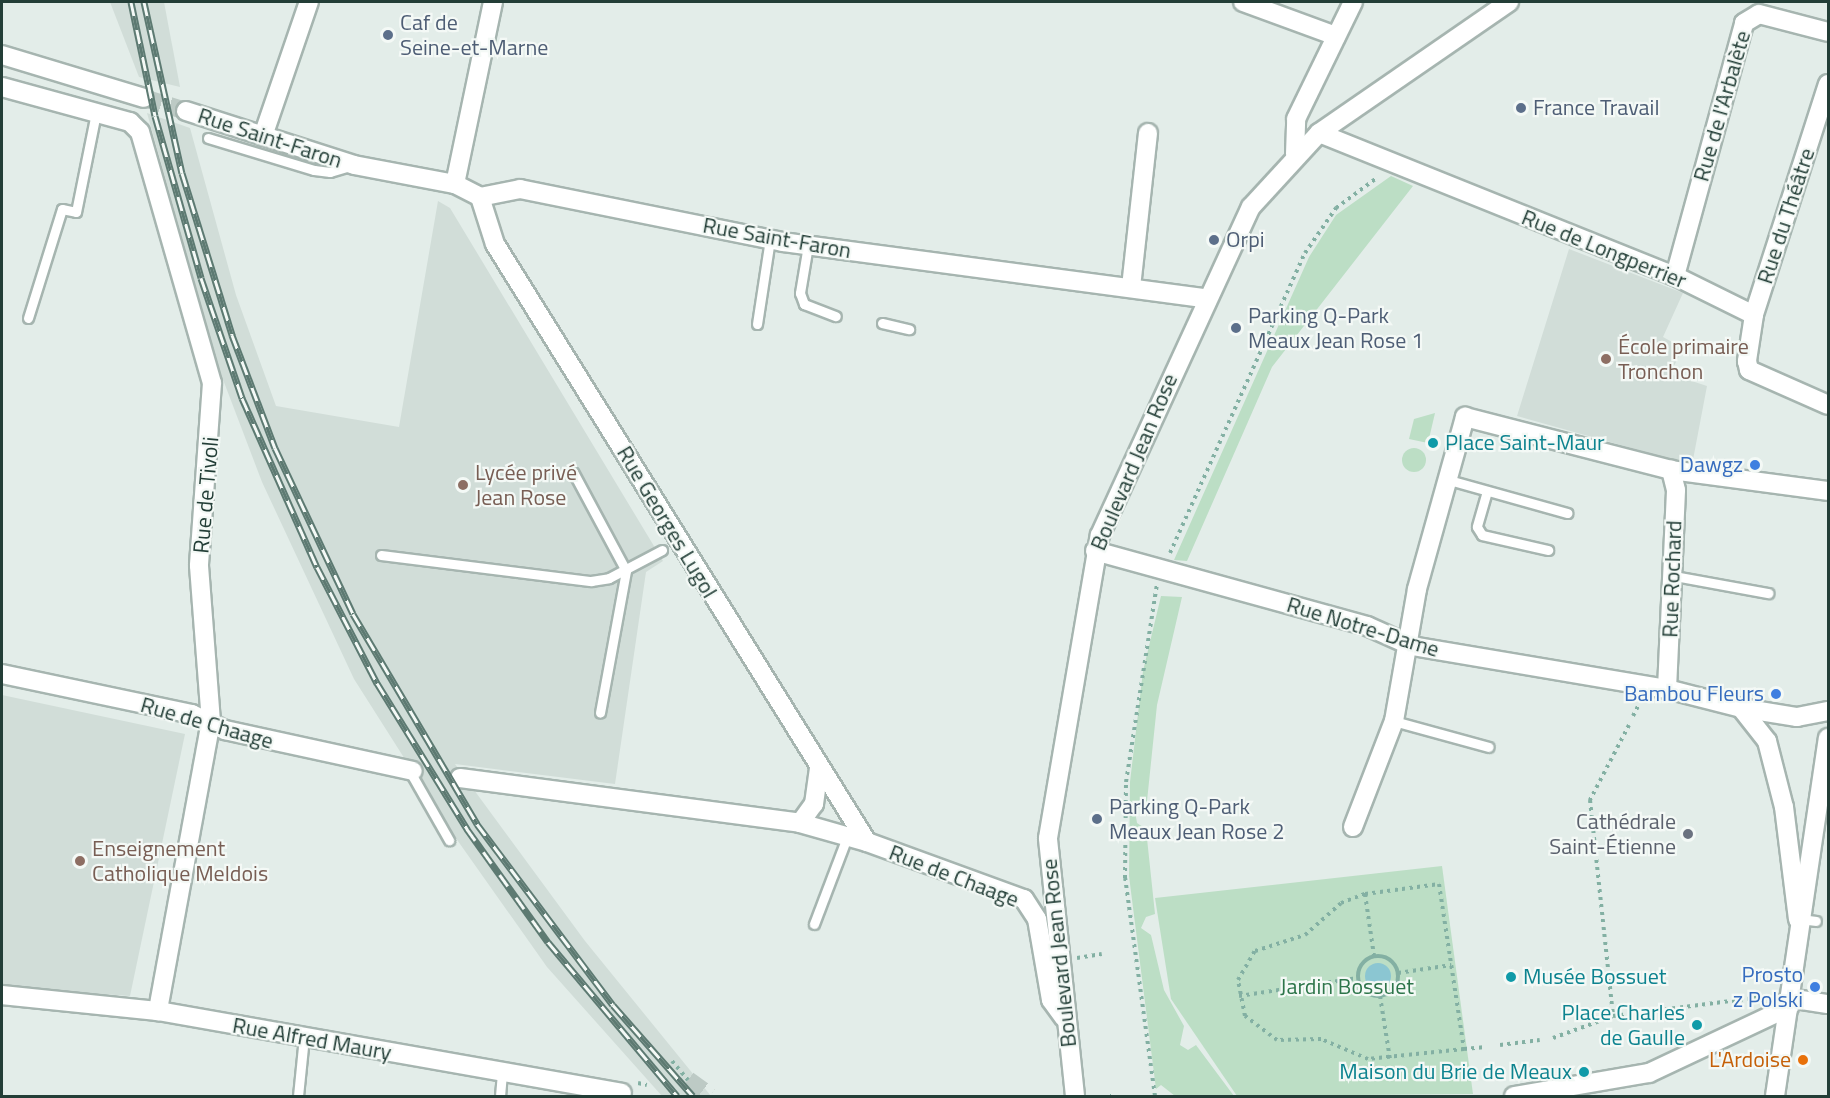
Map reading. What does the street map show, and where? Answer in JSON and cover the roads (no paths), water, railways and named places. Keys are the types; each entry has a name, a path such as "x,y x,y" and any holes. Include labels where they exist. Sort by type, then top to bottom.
{"street":[{"path":"263,136 309,2"},
{"path":"455,184 493,2"},
{"path":"1243,2 1336,36"},
{"path":"1294,154 1296,119 1353,2"},
{"name":"Boulevard Jean Rose","path":"1075,1096 1064,1018 1067,999 1048,838 1095,551 1205,298 1251,207 1294,154 1319,133 1509,2"},
{"name":"Rue de l'Arbalète","path":"1678,278 1744,23 1759,14 1828,32"},
{"path":"2,55 144,98"},
{"name":"Rue du Théâtre","path":"1754,315 1828,84"},
{"name":"Rue de Tivoli","path":"2,87 130,122 144,141 212,383 199,566 211,721 158,1011"},
{"name":"Rue Saint-Faron","path":"186,111 354,165 455,184 480,197 520,189 770,240 1205,298"},
{"path":"1131,287 1148,133"},
{"name":"Rue de Longperrier","path":"1319,133 1678,278 1754,315"},
{"name":"Rue Georges Lugol","path":"480,197 495,244 867,842"},
{"path":"1754,315 1749,370 1828,405"},
{"path":"1353,827 1395,722 1412,646 1418,589 1465,417 1671,470 1828,491"},
{"name":"Rue Rochard","path":"1667,689 1674,576 1676,490 1671,470"},
{"name":"Rue Notre-Dame","path":"1095,551 1130,564 1367,626 1412,646 1667,689 1741,708 1797,717 1828,711"},
{"name":"Rue de Chaage","path":"2,674 211,721 236,733 411,771"},
{"path":"1741,708 1767,741 1784,807 1798,918"},
{"path":"1775,1096 1789,1002 1798,918 1828,738"},
{"path":"800,823 814,804 819,767"},
{"name":"Rue de Chaage","path":"460,778 800,823 867,842 1024,899 1037,919 1051,1000 1064,1018"},
{"name":"Rue Alfred Maury","path":"2,995 158,1011 622,1093"},
{"path":"1514,1096 1649,1073 1789,1002 1828,1004"}],"lane":[{"path":"28,318 62,209 76,212 96,113"},
{"name":"Rue Saint-Faron","path":"208,138 314,170 330,172 354,165"},
{"path":"757,324 770,240"},
{"path":"808,245 800,293 804,304 836,316"},
{"path":"882,323 909,329"},
{"path":"573,472 626,570 600,714"},
{"path":"1449,480 1567,513"},
{"path":"1487,491 1477,527 1482,536 1548,550"},
{"path":"381,555 573,581 609,578 662,550"},
{"path":"1674,576 1768,592"},
{"path":"1395,722 1488,747"},
{"path":"411,771 449,840"},
{"path":"814,924 847,837"},
{"path":"1798,918 1816,921"},
{"path":"298,1096 304,1037"},
{"path":"500,1096 502,1072"}],"water":[{"path":"1378,963 1387,967 1391,976 1387,985 1378,989 1369,985 1365,976 1369,967"}],"tunnel":[{"path":"144,98 186,111"},
{"path":"688,1080 710,1096"}],"railway":[{"path":"131,2 155,116 201,278 242,398 317,567 377,683 467,829 548,942 677,1096"},
{"path":"144,2 182,173 232,335 275,448 353,614 477,824 613,1005 693,1096"}],"place":[{"name":"Caf de Seine-et-Marne","path":"388,35"},
{"name":"France Travail","path":"1521,108"},
{"name":"Orpi","path":"1214,240"},
{"name":"Parking Q-Park Meaux Jean Rose 1","path":"1236,328"},
{"name":"École primaire Tronchon","path":"1606,359"},
{"name":"Place Saint-Maur","path":"1433,443"},
{"name":"Dawgz","path":"1755,465"},
{"name":"Lycée privé Jean Rose","path":"463,485"},
{"name":"Bambou Fleurs","path":"1776,694"},
{"name":"Parking Q-Park Meaux Jean Rose 2","path":"1097,819"},
{"name":"Cathédrale Saint-Étienne","path":"1688,834"},
{"name":"Enseignement Catholique Meldois","path":"80,861"},
{"name":"Musée Bossuet","path":"1511,977"},
{"name":"Prosto z Polski","path":"1815,987"},
{"name":"Place Charles de Gaulle","path":"1697,1025"},
{"name":"L'Ardoise","path":"1803,1060"},
{"name":"Maison du Brie de Meaux","path":"1584,1072"}],"park label":[{"name":"Jardin Bossuet","path":"1347,987"}]}
